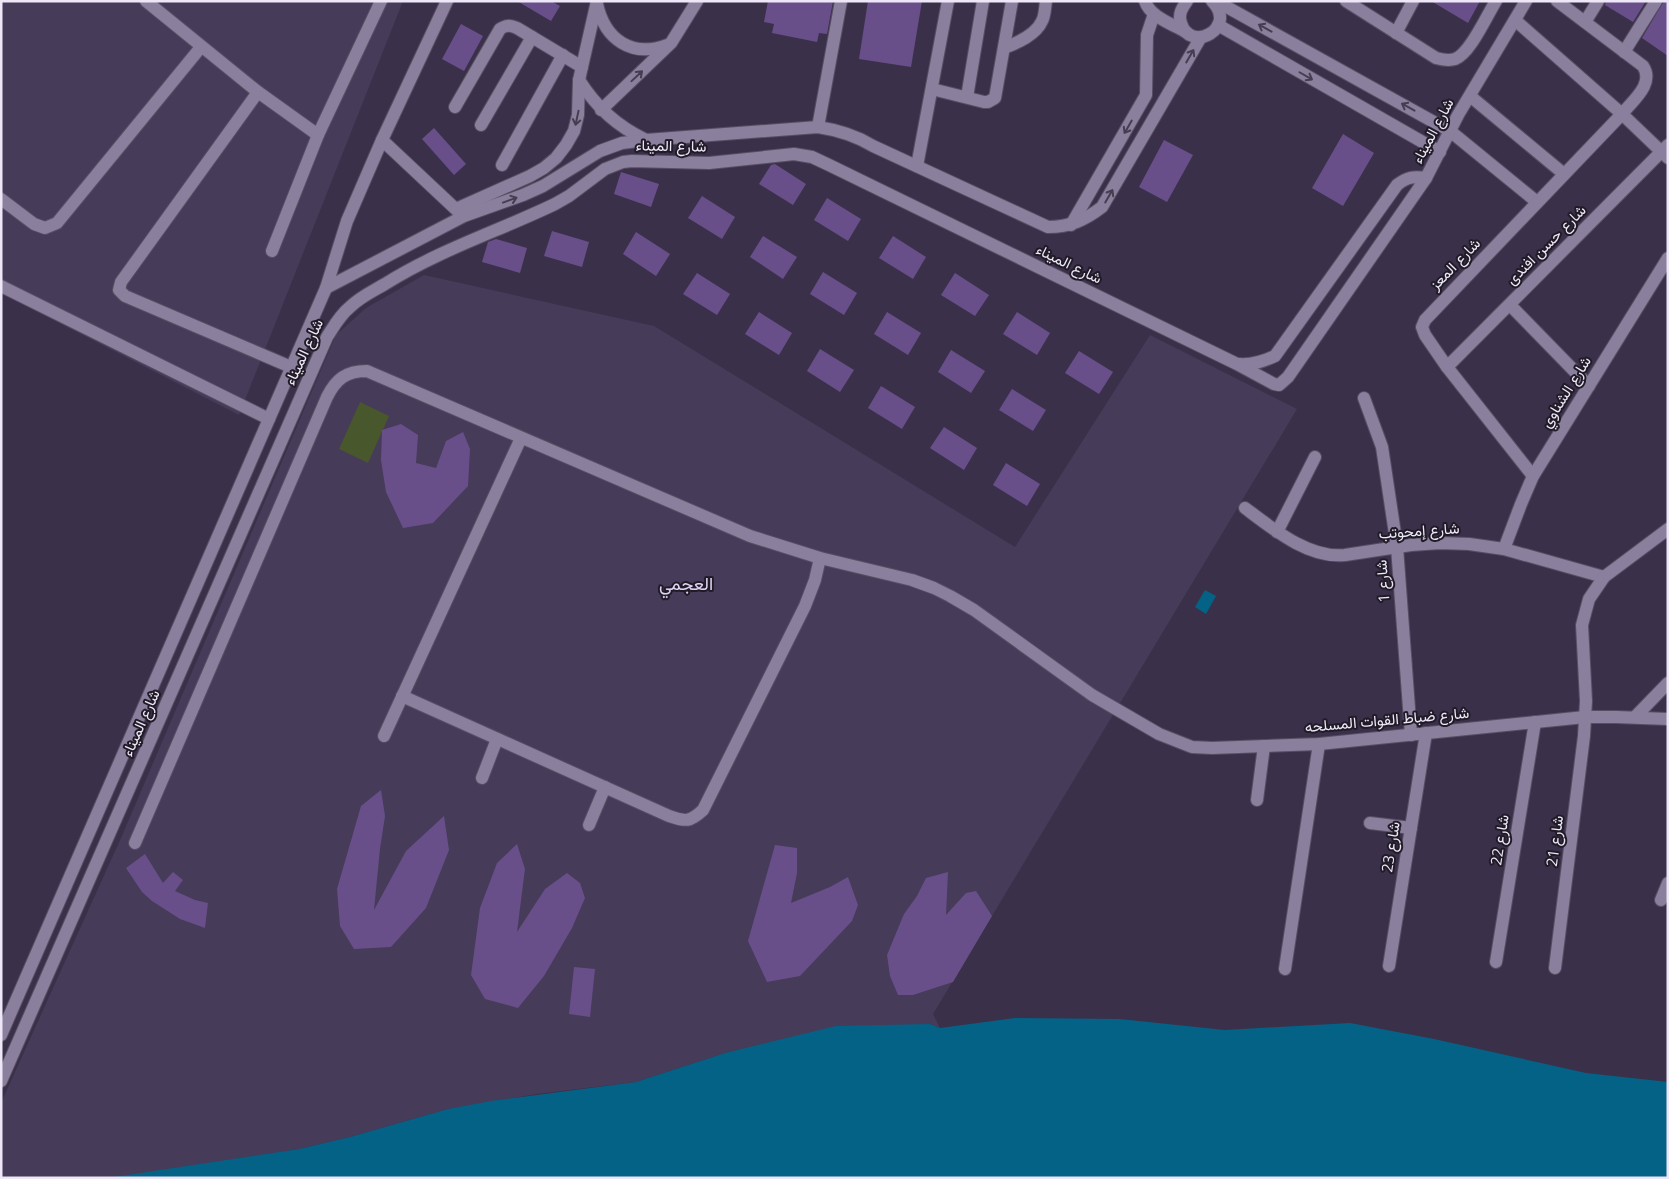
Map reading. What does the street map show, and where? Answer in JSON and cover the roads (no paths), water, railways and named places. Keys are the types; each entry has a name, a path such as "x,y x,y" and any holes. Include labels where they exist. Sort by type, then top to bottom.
{"street":[{"path":"146,1 258,92 318,135"},
{"path":"272,251 318,135 381,1"},
{"path":"1,1034 326,288 347,221 382,140 447,1"},
{"path":"601,110 671,43 697,1"},
{"path":"818,127 842,1"},
{"path":"917,166 948,1"},
{"path":"967,97 983,1"},
{"path":"932,89 988,102 995,98 1012,1"},
{"path":"1004,48 1019,42 1032,33 1042,21 1046,1"},
{"path":"1145,1 1149,10 1154,14 1187,33 1201,37 1208,36 1223,12"},
{"path":"1187,1 1182,7 1180,20 1187,33"},
{"path":"1212,1 1223,12 1440,152"},
{"path":"1346,1 1436,58 1446,61 1457,59 1465,52 1496,1"},
{"path":"1396,33 1414,1"},
{"name":"شارع الميناء","path":"1,1081 327,337 337,320 350,307 394,278 455,247 555,204 613,165 632,161 709,163 794,154 812,157 829,165 1237,364 1274,384 1279,384 1284,382 1426,178 1450,131 1526,1"},
{"path":"1557,1 1624,52 1656,1"},
{"path":"1585,22 1598,1"},
{"path":"326,288 530,176 556,158 574,131 578,115 579,80 597,2"},
{"path":"597,2 600,18 609,33 622,44 638,50 655,49 671,43"},
{"path":"1223,12 1450,131 1537,202"},
{"path":"1071,225 1146,95 1147,35 1154,14"},
{"path":"1515,20 1666,152"},
{"path":"455,107 500,29 505,26 511,26 532,37 582,67"},
{"path":"481,125 532,37"},
{"path":"460,213 523,196 600,151 622,143 818,127 847,132 1048,227 1071,225 1088,218 1102,207 1201,37"},
{"path":"1,199 34,224 45,228 57,223 202,47"},
{"name":"شارع المعز","path":"1533,476 1446,367 1423,333 1423,322 1622,114 1642,89 1647,80 1646,70 1624,52"},
{"path":"502,165 563,56"},
{"path":"579,80 601,110 615,122 646,140"},
{"path":"258,92 121,282 119,290 125,296 291,367"},
{"path":"1146,95 1162,105"},
{"path":"1470,96 1564,174"},
{"path":"382,140 460,213"},
{"name":"شارع حسن افندى","path":"1446,367 1666,152"},
{"path":"1237,364 1263,362 1275,356 1397,185 1405,179 1415,176 1426,178"},
{"name":"شارع الشناوي","path":"1504,549 1520,504 1533,476 1668,258"},
{"path":"1,286 269,419"},
{"path":"1510,305 1589,386"},
{"name":"شارع ضباط القوات المسلحه","path":"136,843 333,386 344,376 354,371 367,370 750,536 820,558 912,580 950,596 974,610 1092,694 1159,734 1192,747 1319,744 1585,717 1668,719"},
{"name":"شارع 1","path":"1364,398 1382,447 1396,547 1411,735"},
{"path":"384,736 521,438"},
{"path":"1277,532 1315,457"},
{"name":"شارع إمحوتب","path":"1245,508 1277,532 1323,555 1334,556 1396,547 1454,543 1484,545 1604,578"},
{"name":"شارع 21","path":"1555,968 1585,717 1582,625 1589,599 1604,578 1668,529"},
{"path":"402,696 682,820 693,819 703,810 805,606 815,580 820,558"},
{"path":"1635,717 1668,683"},
{"name":"شارع 22","path":"1496,962 1535,722"},
{"name":"شارع 23","path":"1389,966 1426,733"},
{"path":"482,778 497,739"},
{"path":"1285,969 1319,744"},
{"path":"1256,800 1264,746"},
{"path":"589,825 605,787"},
{"path":"1370,823 1411,828"},
{"path":"1661,900 1668,883"}],"water":[{"path":"1205,590 1216,596 1206,614 1195,607"},
{"path":"1015,1018 1119,1019 1225,1030 1350,1023 1434,1039 1586,1073 1668,1082 1668,1178 107,1178 299,1149 350,1137 448,1109 491,1101 636,1082 725,1053 836,1026 930,1024 940,1028"}],"district":[{"name":"العجمي","path":"686,584"}]}
